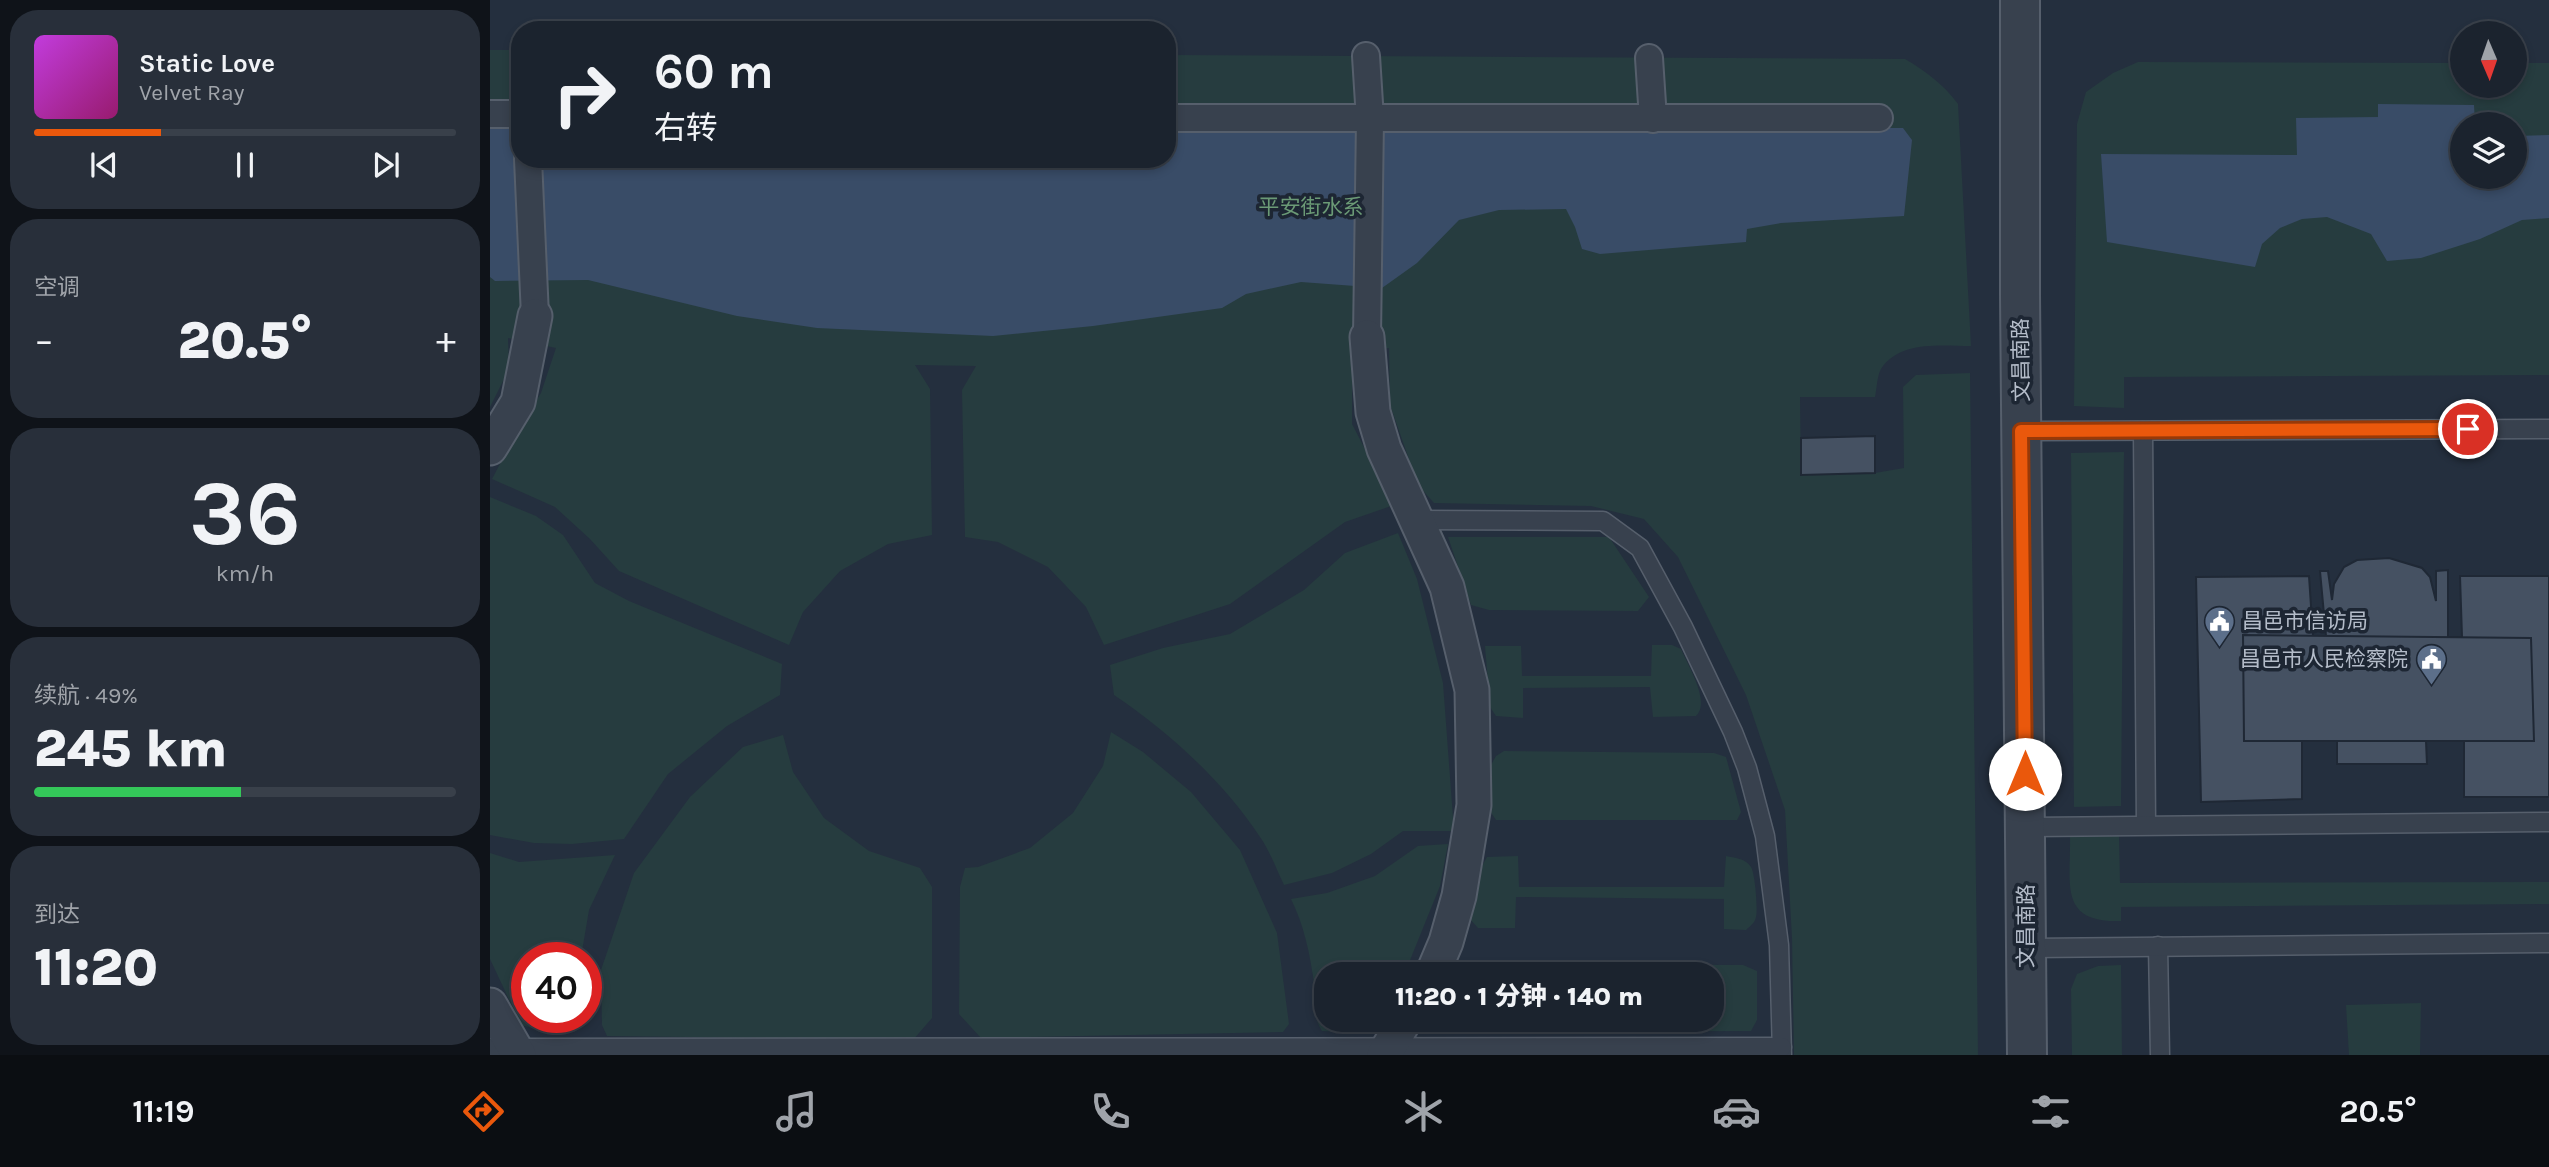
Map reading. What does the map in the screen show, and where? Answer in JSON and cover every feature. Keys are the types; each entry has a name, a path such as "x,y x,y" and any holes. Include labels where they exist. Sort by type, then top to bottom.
{"street":[{"name":"文昌南路","path":"2020,0 2027,1055"},
{"path":"1366,56 1370,119 1367,337 1373,412 1384,449 1447,587 1472,690 1474,805 1459,896 1438,962"},
{"path":"1649,58 1653,119"},
{"path":"490,114 511,114"},
{"path":"1176,118 1879,118"},
{"path":"490,448 518,402 536,316 528,168"},
{"path":"490,1005 508,1050"}],"lane":[{"path":"2021,431 2549,429"},
{"path":"2143,431 2146,825"},
{"path":"508,1050 1393,1041 1782,1051 1779,945 1765,836 1747,768 1733,732 1683,627 1640,548 1603,521 1416,520"},
{"path":"2026,827 2549,822"},
{"path":"2027,948 2549,943"},
{"path":"2158,946 2160,1055"}],"green space":[{"name":"平安街水系","path":"490,50 511,50 511,168 1176,168 1176,55 1905,59 1940,84 1958,104 1971,346 1922,347 1899,353 1881,369 1875,397 1800,397 1801,475 1875,473 1904,468 1903,387 1916,375 1970,373 1978,1055 1794,1055 1792,938 1785,810 1746,695 1678,557 1644,519 1591,506 1434,503 1418,485 1390,405 1389,348 1352,354 1352,424 1394,505 1345,522 1230,604 1104,645 1086,607 1048,567 998,542 965,537 962,390 976,366 915,365 930,389 932,535 888,544 840,571 803,612 789,645 619,571 590,539 555,507 492,479 541,393 556,348 508,338 509,369 490,407"},
{"path":"2138,62 2450,63 2450,98 2527,98 2527,63 2549,63 2549,375 2124,377 2124,408 2074,406 2077,124 2086,92 2113,73"},
{"path":"2124,452 2121,806 2074,807 2071,453"},
{"path":"490,497 536,516 563,535 595,583 629,601 782,664 780,695 727,726 668,774 624,839 572,844 534,843 490,835"},
{"path":"1398,533 1417,579 1443,683 1454,831 1403,831 1371,854 1332,873 1284,885 1264,842 1212,777 1175,741 1114,695 1110,665 1163,648 1230,634 1304,590 1345,553"},
{"path":"1448,537 1609,537 1649,597 1638,611 1489,610 1471,605"},
{"path":"1652,645 1672,645 1681,649 1700,693 1700,710 1696,716 1653,717 1650,687 1523,688 1523,718 1496,716 1490,707 1485,646 1521,646 1522,676 1651,676"},
{"path":"1111,732 1143,752 1191,792 1240,850 1277,933 1289,1024 1283,1032 981,1038 959,1014 960,887 965,868 978,867 1030,848 1073,813 1103,766"},
{"path":"783,735 793,772 824,818 869,851 920,868 932,887 932,1018 913,1040 607,1036 602,1025 602,967 634,873 690,797 743,747"},
{"path":"1504,751 1714,753 1726,757 1741,812 1737,820 1496,820 1490,811 1491,765 1496,756"},
{"path":"2119,836 2120,883 2549,882 2549,904 2121,907 2121,921 2101,920 2077,908 2072,897 2070,837"},
{"path":"1448,844 1440,886 1409,962 1314,962 1314,983 1300,919 1291,899 1327,893 1375,876 1418,846"},
{"path":"490,853 519,862 615,855 589,910 584,942 511,942 511,1004 490,959"},
{"path":"1518,856 1519,887 1724,887 1726,856 1736,858 1751,867 1756,891 1756,917 1746,930 1724,929 1724,899 1516,897 1515,928 1478,928 1469,918 1468,912 1487,857"},
{"path":"1724,965 1743,965 1757,971 1757,1020 1751,1031 1724,1031"},
{"path":"2121,965 2122,1055 2072,1055 2071,989 2077,974 2098,966"},
{"path":"2421,1003 2420,1055 2349,1055 2346,1005"}],"water":[{"path":"2378,104 2474,105 2474,112 2450,112 2450,189 2527,189 2527,136 2549,135 2549,218 2522,220 2480,239 2421,258 2387,261 2371,234 2327,217 2302,219 2280,228 2262,244 2255,267 2107,242 2101,154 2297,155 2296,118 2378,117"},
{"path":"490,127 511,127 511,168 1176,168 1176,127 1903,128 1912,140 1904,216 1781,223 1747,229 1746,242 1600,254 1582,249 1566,209 1499,210 1459,220 1417,263 1382,288 1301,282 1246,294 1222,308 1093,326 993,336 817,328 737,316 588,280 495,281 490,277"}],"building":[{"path":"1875,436 1875,473 1801,475 1801,438"},
{"path":"2389,558 2422,568 2430,577 2436,601 2436,571 2448,570 2448,637 2462,637 2460,576 2549,576 2549,797 2464,797 2464,741 2426,741 2427,764 2337,764 2337,741 2302,741 2302,799 2201,802 2196,577 2309,576 2313,636 2326,636 2320,571 2328,571 2332,600 2334,584 2344,567 2357,560"},
{"path":"2243,635 2531,638 2534,741 2244,741"}],"place":[{"name":"昌邑市信访局","path":"2219,648"},
{"name":"昌邑市人民检察院","path":"2431,686"}],"route":[{"path":"2025,774 2021,431 2468,429"}]}
